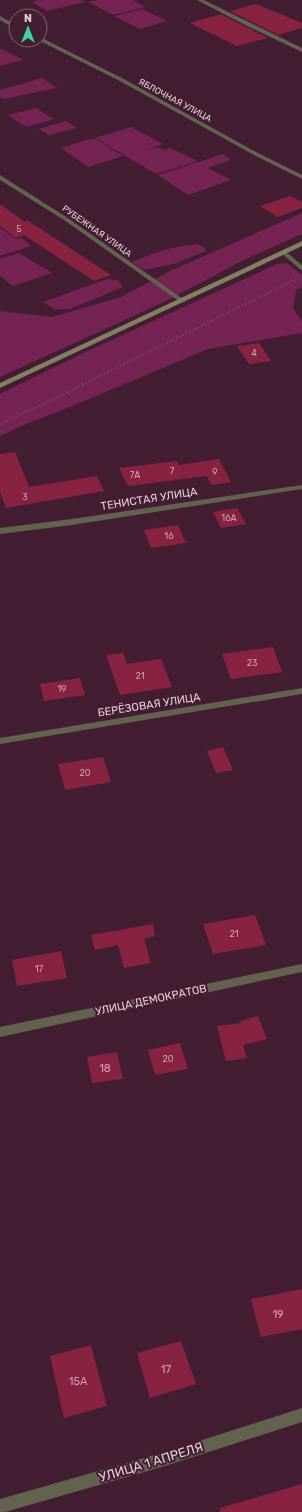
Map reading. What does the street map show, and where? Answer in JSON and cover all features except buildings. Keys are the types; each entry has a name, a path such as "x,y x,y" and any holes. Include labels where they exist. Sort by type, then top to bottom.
{"street":[{"path":"200,0 302,50"},
{"name":"ЯБЛОЧНАЯ УЛИЦА","path":"48,43 120,79 256,154 302,177"},
{"name":"РУБЕЖНАЯ УЛИЦА","path":"0,177 66,219 182,301"},
{"path":"0,386 302,243"},
{"path":"283,252 302,269"},
{"name":"ТЕНИСТАЯ УЛИЦА","path":"0,531 72,522 302,487"},
{"name":"БЕРЁЗОВАЯ УЛИЦА","path":"0,742 302,691"},
{"name":"УЛИЦА ДЕМОКРАТОВ","path":"0,1032 302,968"},
{"name":"УЛИЦА 1 АПРЕЛЯ","path":"0,1506 165,1459 302,1415"}],"path":[{"path":"0,424 62,395 302,276"}],"shaded area":[{"path":"40,0 81,0 85,2 48,11 48,8 42,8 32,2"},
{"path":"98,0 133,0 145,7 113,15 88,2"},
{"path":"142,9 167,21 140,29 114,16"},
{"path":"0,49 2,49 23,60 0,66"},
{"path":"42,78 57,88 4,99 0,97 0,90"},
{"path":"36,108 54,119 26,127 8,115"},
{"path":"66,121 77,128 49,135 39,129"},
{"path":"131,127 163,144 142,151 157,147 164,150 170,148 198,161 156,174 95,138"},
{"path":"94,138 123,156 88,167 61,148"},
{"path":"223,154 231,160 208,168 231,180 188,195 158,175"},
{"path":"302,213 302,234 244,260 164,302 0,377 0,311 52,317 121,297 170,271"},
{"path":"0,228 16,239 22,238 31,246 0,256"},
{"path":"197,244 204,247 206,251 174,264 144,270 132,262 164,250"},
{"path":"19,253 52,273 13,286 0,276 0,259"},
{"path":"287,263 302,275 302,287 296,290 293,308 302,321 302,333 208,349 0,436 0,394 79,355 277,264"},
{"path":"107,279 118,280 123,287 70,309 54,309 43,302"}]}
